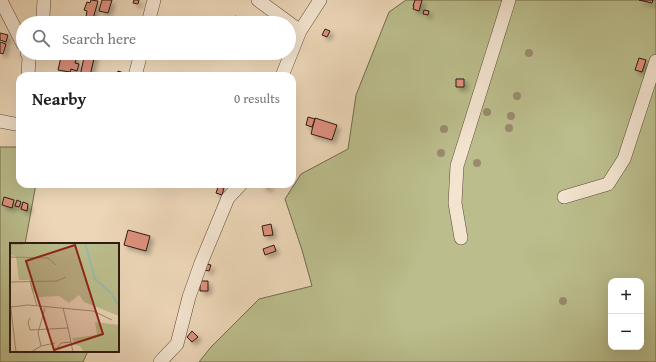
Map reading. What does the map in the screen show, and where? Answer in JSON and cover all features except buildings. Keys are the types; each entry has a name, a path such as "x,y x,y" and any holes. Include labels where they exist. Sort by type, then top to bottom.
{"street":[{"path":"43,16 44,0"},
{"path":"150,16 154,0"},
{"path":"258,0 280,16"},
{"path":"296,41 300,31 320,0"},
{"path":"461,238 455,203 457,166 509,0"},
{"path":"0,1 16,30"},
{"path":"296,28 300,31"},
{"path":"28,72 29,60"},
{"path":"136,72 139,60"},
{"path":"284,72 288,60"},
{"path":"564,197 608,184 624,159 656,61"},
{"path":"0,121 16,125"},
{"path":"160,362 177,344 189,297 204,256 228,198 237,188"}],"green space":[{"path":"406,0 656,0 656,362 199,362 211,347 259,299 312,286 285,199 292,188 296,188 296,182 301,174 348,149 356,95 389,12"},
{"path":"0,147 16,147 16,188 35,188 25,243 10,243 10,352 88,352 83,362 0,362"}]}
